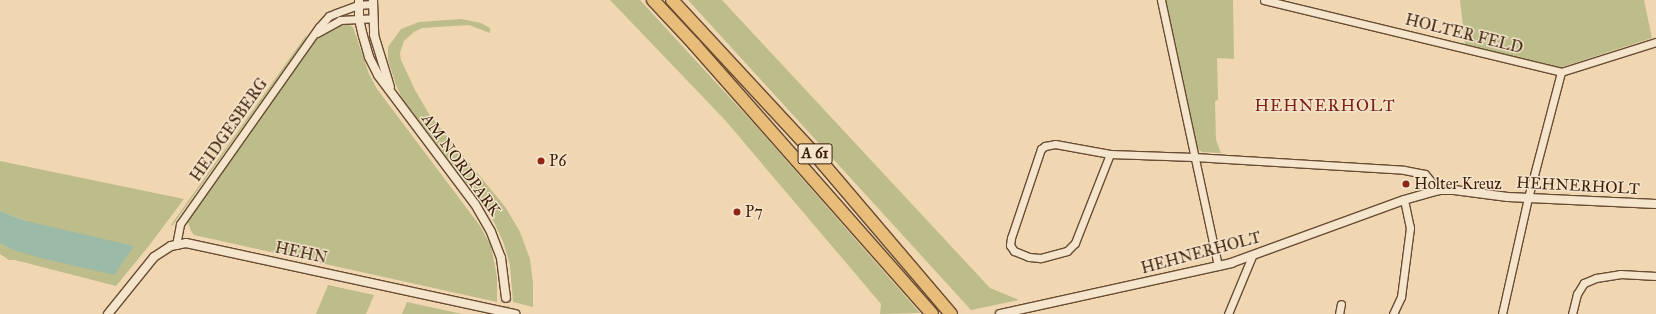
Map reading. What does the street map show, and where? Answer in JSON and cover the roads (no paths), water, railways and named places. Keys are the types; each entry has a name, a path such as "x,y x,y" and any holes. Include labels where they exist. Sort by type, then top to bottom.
{"highway":[{"name":"A 61","path":"653,0 932,314"},
{"name":"A 61","path":"672,0 813,152 952,314"}],"street":[{"path":"1161,0 1218,266"},
{"name":"HOLTER FELD","path":"1264,0 1561,72"},
{"name":"HEIDGESBERG","path":"176,245 180,224 313,36 329,16 359,3 372,2"},
{"name":"AM NORDPARK","path":"372,2 378,53 395,98"},
{"name":"AM NORDPARK","path":"359,3 359,19 369,57 378,75 476,204 491,232 501,258 506,298"},
{"name":"HEIDGESBERG","path":"313,36 340,20 373,18"},
{"path":"1502,314 1528,198 1561,72 1656,42"},
{"path":"1110,154 1075,244 1067,251 1040,258 1029,257 1014,251 1010,245 1011,238 1041,148 1055,144 1110,154 1194,157 1404,170 1425,174 1438,190"},
{"name":"HEHNERHOLT","path":"1001,314 1218,266 1252,256 1404,200 1438,190 1454,190 1528,198 1656,204"},
{"path":"1393,314 1400,297 1410,228 1404,200"},
{"name":"HEHN","path":"108,314 154,257 161,251 176,245 197,244 515,314"},
{"path":"1228,314 1252,256"},
{"path":"1572,314 1577,294 1584,283 1596,278 1620,274 1656,276"},
{"path":"1339,314 1341,304"}],"tunnel":[{"path":"504,314 506,298"}],"place":[{"name":"P6","path":"541,161"},
{"name":"Holter Kreuz","path":"1406,184"},
{"name":"P7","path":"737,212"}],"district":[{"name":"HEHNERHOLT","path":"1325,106"}]}
